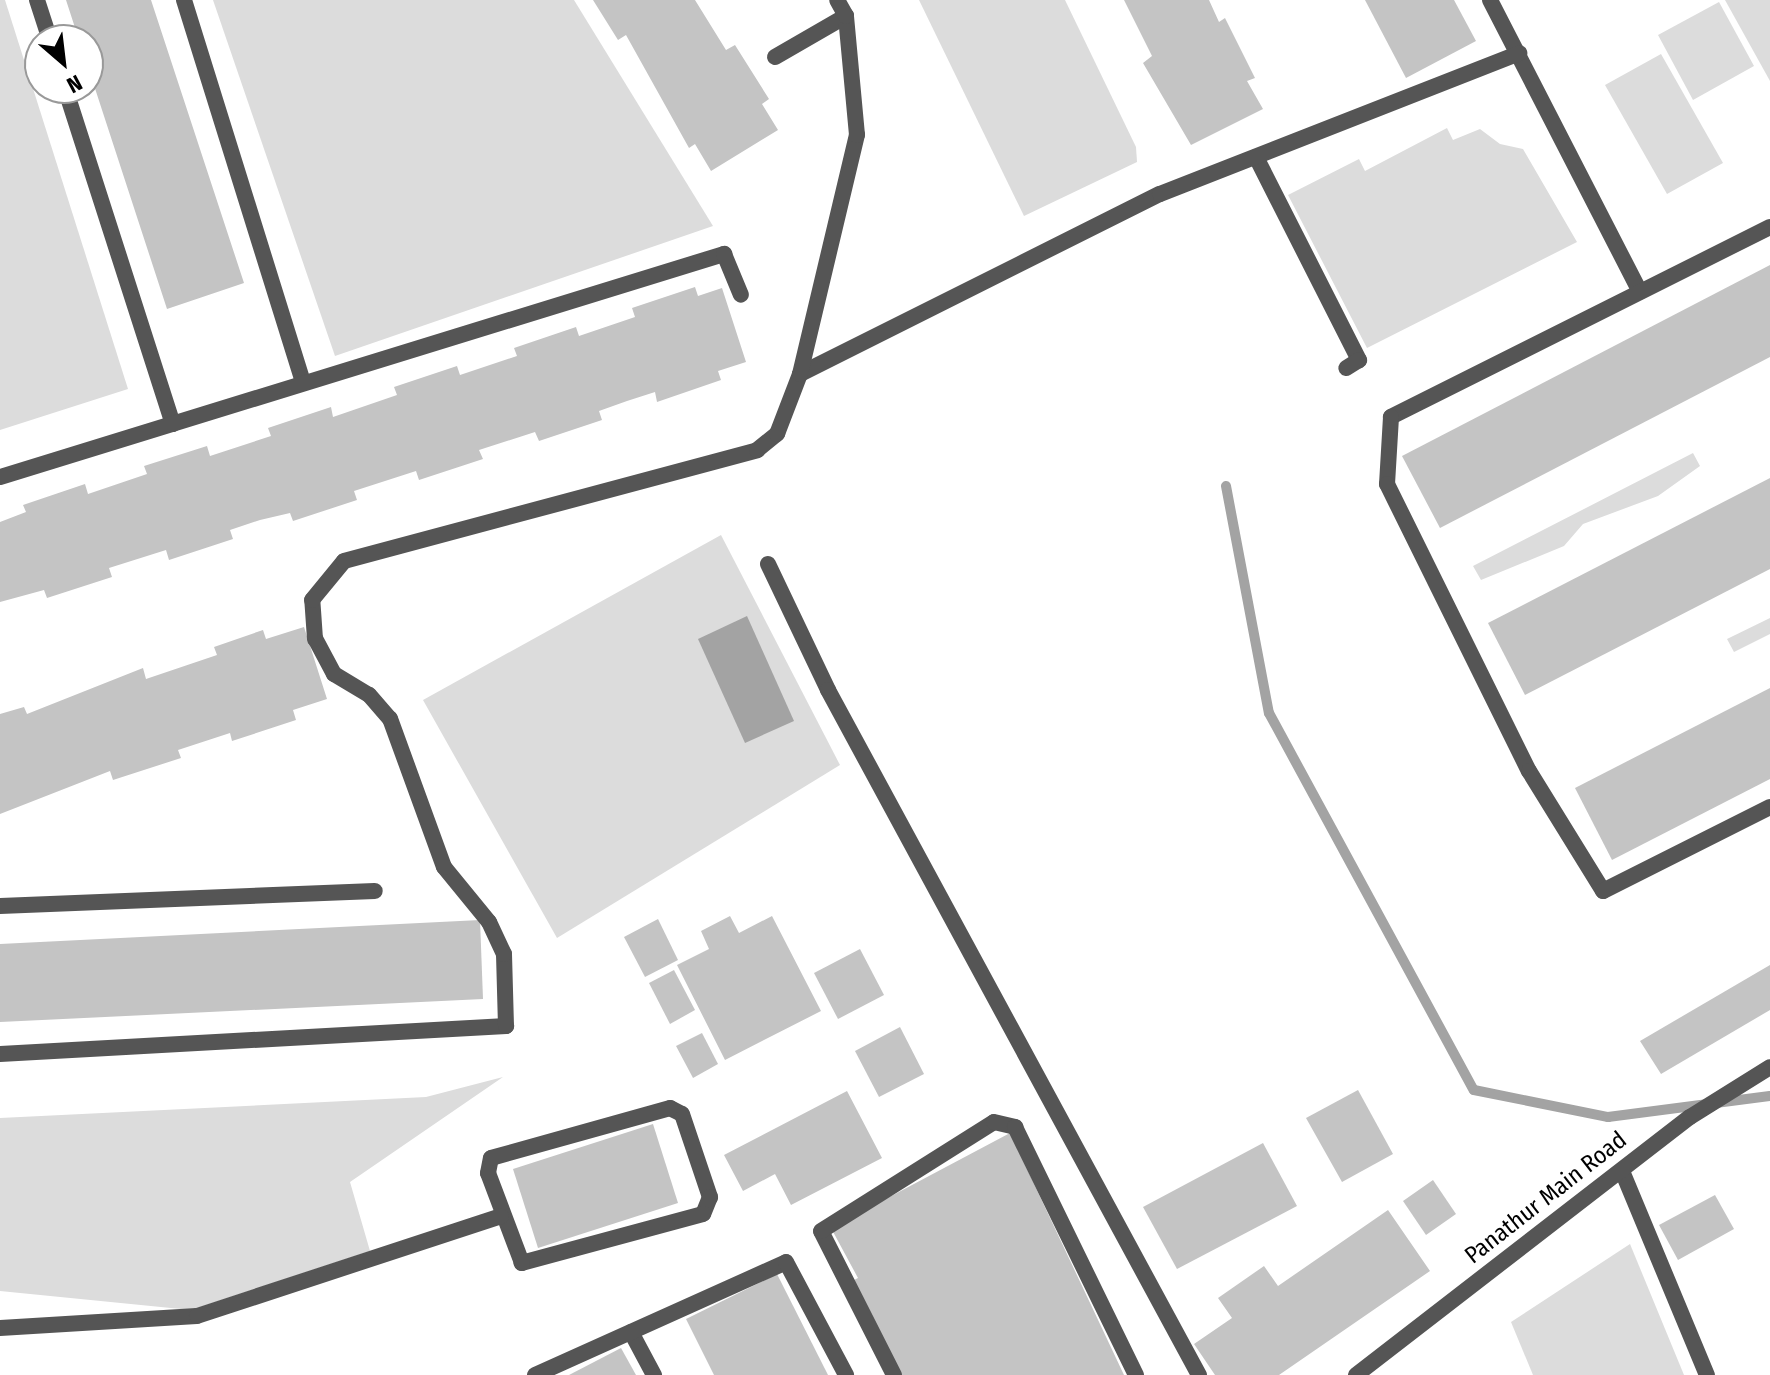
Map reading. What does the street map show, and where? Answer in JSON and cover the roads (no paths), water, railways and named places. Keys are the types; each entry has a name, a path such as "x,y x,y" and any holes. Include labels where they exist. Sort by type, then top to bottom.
{"street":[{"path":"37,0 45,24"},
{"path":"184,0 303,383"},
{"path":"0,1054 506,1026 499,943 489,922 444,867 390,719 369,695 334,674 315,639 312,600 344,561 757,450 777,434 800,374 857,135 846,16 837,0"},
{"path":"1490,0 1640,292"},
{"path":"775,57 846,16"},
{"path":"800,374 1098,222 1519,53"},
{"path":"70,104 173,424"},
{"path":"1256,157 1359,360 1346,368"},
{"path":"1770,227 1391,417 1387,484 1529,771 1603,891 1770,807"},
{"path":"0,477 724,254 741,295"},
{"path":"768,564 828,690 1199,1375"},
{"path":"0,906 375,891"},
{"name":"Panathur Main Road","path":"1356,1375 1690,1117 1770,1067"},
{"path":"662,1109 682,1114 710,1197 709,1206 694,1218 527,1265 518,1258 501,1216 488,1173 498,1154 662,1109"},
{"path":"894,1375 821,1231 994,1122 1015,1127 1136,1375"},
{"path":"1622,1171 1707,1375"},
{"path":"0,1328 197,1316 501,1216"},
{"path":"535,1375 786,1262 846,1375"},
{"path":"631,1332 654,1375"}],"waterway":[{"path":"1226,486 1269,713 1474,1090 1608,1117 1770,1096"}]}
